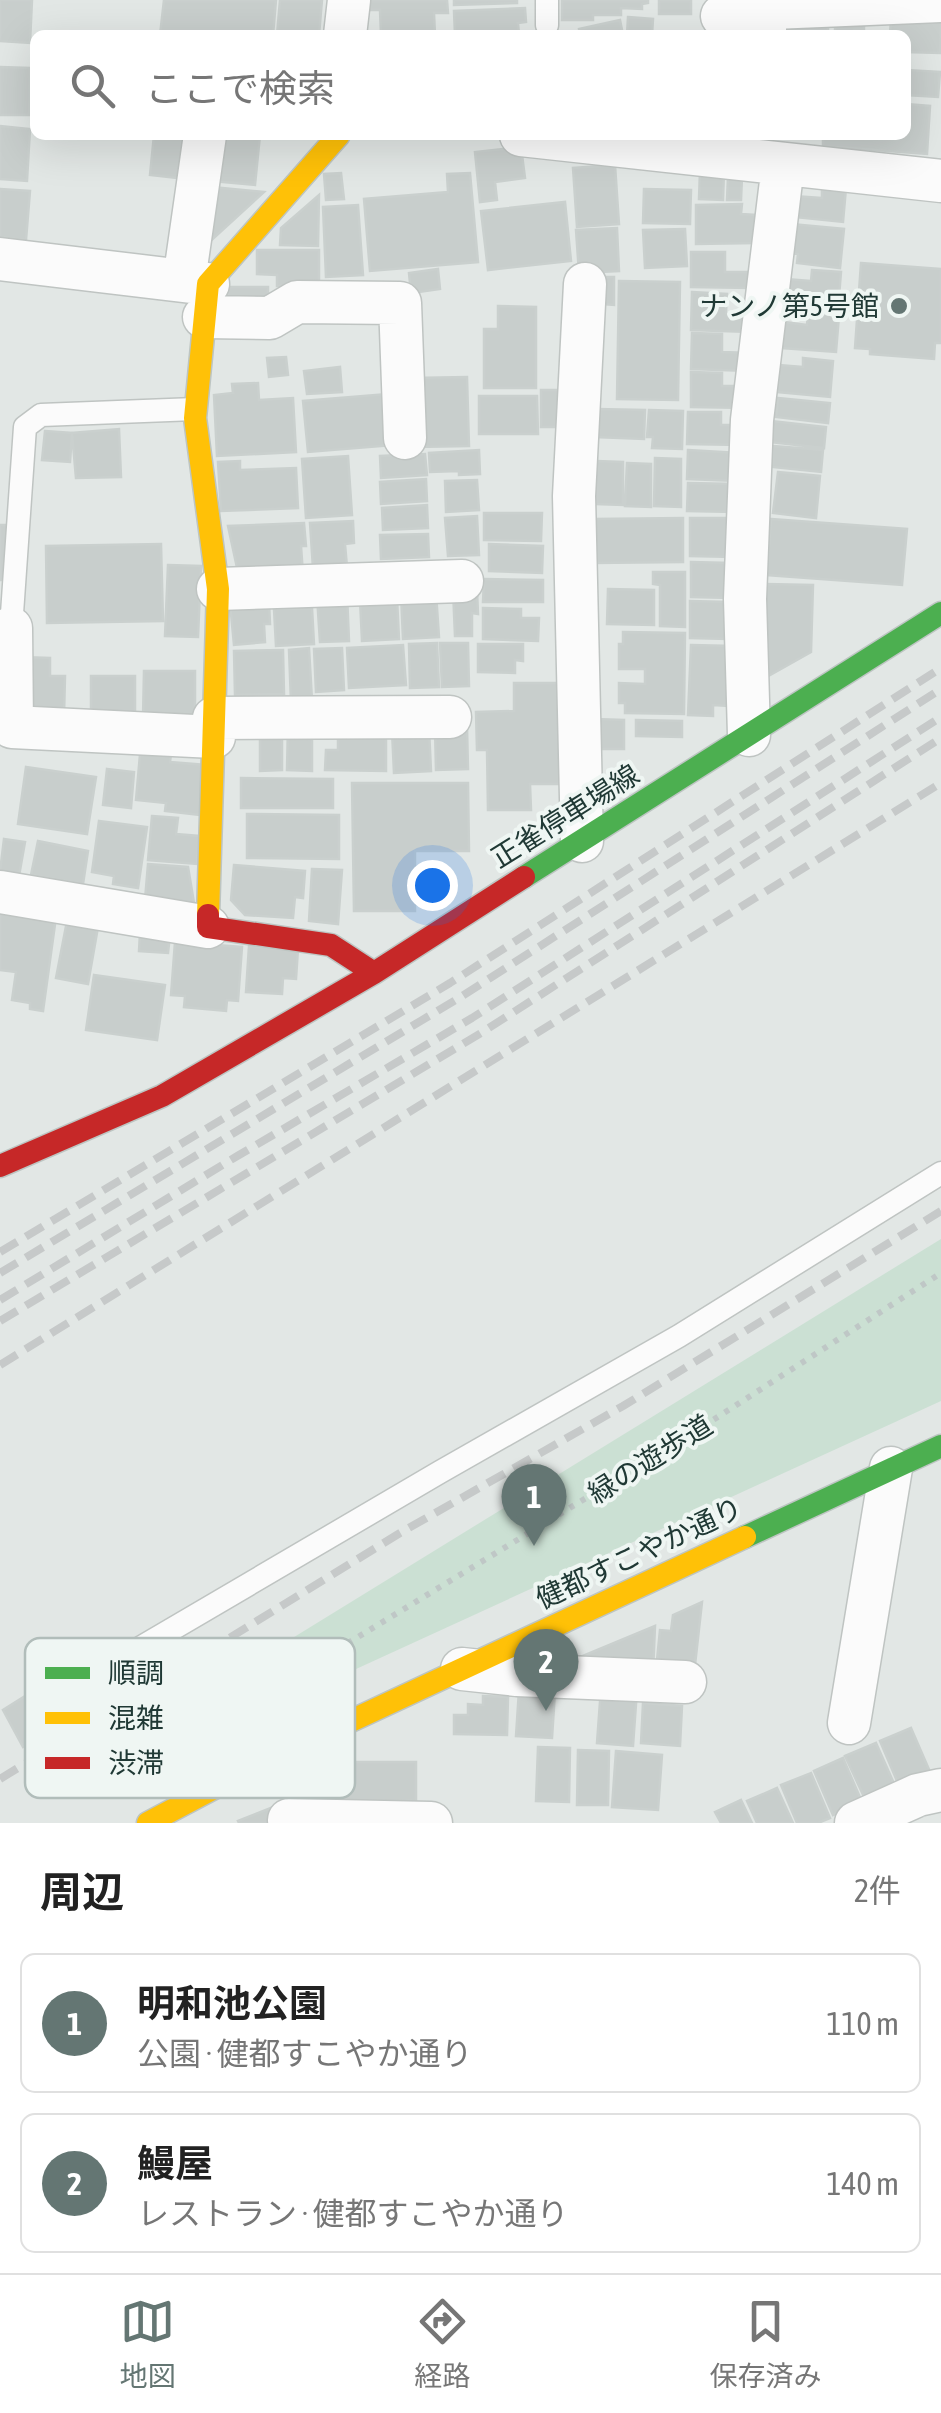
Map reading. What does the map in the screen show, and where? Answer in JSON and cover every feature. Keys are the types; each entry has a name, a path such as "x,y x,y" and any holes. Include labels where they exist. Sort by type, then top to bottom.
{"street":[{"path":"346,30 349,0"},
{"path":"722,16 735,15 765,27 773,8 941,1"},
{"path":"205,140 194,418 218,589 208,927"},
{"path":"199,294 335,140"},
{"path":"586,140 768,154 941,181"},
{"path":"749,734 745,599 768,154"},
{"path":"0,259 199,294 270,318 297,302 400,303 404,438"},
{"path":"582,841 574,496 585,284"},
{"path":"218,589 462,581"},
{"name":"正雀停車場線","path":"0,1166 162,1096 374,973 941,613"},
{"path":"12,628 12,727 214,727 450,717"},
{"path":"0,892 331,946 374,973"},
{"name":"健都すこやか通り","path":"355,1719 941,1446"},
{"path":"849,1723 891,1468"},
{"path":"462,1669 685,1682"},
{"name":"健都すこやか通り","path":"148,1823 195,1798"},
{"path":"282,1798 290,1822 431,1823"},
{"path":"856,1823 914,1805"}],"lane":[{"path":"547,0 547,25"},
{"path":"12,628 24,427 41,415 196,409"},
{"path":"159,1638 680,1336 941,1174"}],"path":[{"name":"緑の遊歩道","path":"355,1639 939,1277"}],"green space":[{"path":"941,1239 941,1401 355,1669 355,1638 293,1638"}],"building":[{"path":"0,0 32,0 30,43 0,41"},
{"path":"164,0 276,0 273,30 161,30"},
{"path":"280,0 322,0 319,30 277,30"},
{"path":"367,0 447,0 448,13 434,13 435,30 381,30 380,10 368,10"},
{"path":"454,0 517,0 517,3 454,5"},
{"path":"562,0 648,3 642,4 642,9 621,8 621,15 562,20"},
{"path":"659,0 691,0 691,14 659,14"},
{"path":"525,8 526,22 518,23 519,30 455,30 454,11"},
{"path":"628,17 653,19 652,30 627,30"},
{"path":"864,18 864,29 835,30 835,19"},
{"path":"891,18 941,20 940,53 911,52 911,30 890,30"},
{"path":"620,20 622,30 579,30"},
{"path":"782,21 828,21 828,30 782,30"},
{"path":"0,67 30,68 29,115 0,115"},
{"path":"911,70 940,72 938,97 911,95"},
{"path":"911,104 930,106 927,154 823,146 823,140 911,140"},
{"path":"0,126 30,129 27,181 0,179"},
{"path":"154,140 191,140 187,179 150,175"},
{"path":"217,140 260,140 255,185 213,181"},
{"path":"521,147 525,178 495,182 497,200 480,202 475,152"},
{"path":"615,165 619,224 577,227 573,168"},
{"path":"700,171 724,171 723,200 699,199"},
{"path":"341,173 344,199 326,200 324,174"},
{"path":"470,173 478,262 370,271 364,199 448,192 447,174"},
{"path":"728,177 742,177 741,200 727,200"},
{"path":"822,185 846,188 843,222 794,217 795,196 822,198"},
{"path":"212,187 264,192 206,245"},
{"path":"0,189 30,191 26,240 0,237"},
{"path":"644,189 691,190 690,224 643,223"},
{"path":"319,195 318,246 280,245 281,228"},
{"path":"565,202 571,261 488,270 481,211"},
{"path":"742,204 741,214 756,215 756,243 696,244 696,205"},
{"path":"358,205 363,275 326,277 323,207"},
{"path":"791,224 844,229 840,268 797,263 798,254 788,253"},
{"path":"617,228 619,271 579,273 576,230"},
{"path":"685,229 687,266 645,268 643,230"},
{"path":"257,250 319,250 319,286 277,286 277,275 257,274"},
{"path":"691,252 725,252 725,272 751,272 751,288 691,287"},
{"name":"ナンノ第5号館","path":"861,263 941,269 941,343 935,343 934,359 870,354 870,349 855,348"},
{"path":"438,269 440,289 411,293 409,273"},
{"path":"812,270 841,272 838,309 784,304 787,279 811,281"},
{"path":"603,277 614,277 614,305 603,304"},
{"path":"619,281 680,282 678,400 617,399"},
{"path":"228,287 268,287 268,302 228,302"},
{"path":"692,292 727,294 726,313 750,314 750,332 691,330"},
{"path":"498,306 536,307 536,388 484,388 484,329 498,329"},
{"path":"808,313 839,316 836,352 782,348 784,322 807,325"},
{"path":"692,333 722,334 722,352 750,353 749,371 691,369"},
{"path":"286,357 288,375 269,377 267,358"},
{"path":"803,358 833,361 830,397 778,392 780,365 803,367"},
{"path":"340,367 342,392 307,394 304,371"},
{"path":"691,372 722,373 722,386 748,386 748,408 691,407"},
{"path":"467,377 469,446 415,447 413,378"},
{"path":"258,383 259,400 293,398 296,452 217,456 214,395 233,393 232,384"},
{"path":"541,390 567,390 567,427 541,427"},
{"path":"387,394 392,445 308,452 303,401"},
{"path":"479,396 537,396 538,434 479,434"},
{"path":"778,398 830,403 828,423 776,417"},
{"path":"596,409 645,410 644,439 595,437"},
{"path":"649,410 683,411 682,449 652,448 653,437 647,437"},
{"path":"688,412 721,412 721,425 740,425 740,445 687,444"},
{"path":"771,421 826,427 824,448 769,442"},
{"path":"119,429 121,477 76,478 72,433"},
{"path":"45,431 72,433 70,462 42,460"},
{"path":"773,446 823,450 821,472 772,467"},
{"path":"479,450 480,474 430,472 429,453"},
{"path":"688,450 738,453 737,481 687,479"},
{"path":"425,454 427,475 381,478 380,456"},
{"path":"348,456 352,515 306,518 302,459"},
{"path":"655,458 681,459 681,507 654,506"},
{"path":"240,461 240,470 296,468 298,508 221,511 218,462"},
{"path":"596,461 623,462 623,505 596,504"},
{"path":"627,463 651,464 651,507 625,506"},
{"path":"778,472 820,476 816,518 773,513"},
{"path":"426,479 427,501 381,504 380,482"},
{"path":"477,480 479,510 446,512 445,481"},
{"path":"688,483 736,484 735,512 687,511"},
{"path":"427,505 428,528 383,530 382,508"},
{"path":"484,513 542,513 541,541 484,540"},
{"path":"477,516 479,555 448,556 445,518"},
{"path":"683,518 683,562 594,563 594,519"},
{"path":"690,518 735,518 734,557 690,556"},
{"path":"771,519 907,529 902,585 767,575"},
{"path":"353,521 354,543 345,544 347,567 313,568 310,523"},
{"path":"304,523 303,574 239,577 228,526"},
{"path":"0,525 7,525 6,580 0,580"},
{"path":"428,534 429,557 381,559 380,535"},
{"path":"161,544 163,621 47,623 46,546"},
{"path":"489,544 543,546 542,573 489,571"},
{"path":"691,562 731,563 731,598 691,597"},
{"path":"168,565 201,566 198,637 165,636"},
{"path":"653,572 685,572 685,627 660,626 660,585 653,584"},
{"path":"484,579 543,580 543,602 483,602"},
{"path":"765,584 813,585 811,652 763,679"},
{"path":"608,589 654,590 654,625 607,624"},
{"path":"453,590 477,590 478,614 472,613 472,636 455,636"},
{"path":"436,593 439,637 403,639 401,594"},
{"path":"347,594 349,641 320,642 317,596"},
{"path":"397,598 399,639 362,641 360,600"},
{"path":"269,601 270,624 264,624 265,642 234,645 230,603"},
{"path":"690,601 728,602 728,639 690,638"},
{"path":"312,608 314,644 276,646 274,609"},
{"path":"483,608 521,609 521,618 539,618 538,641 483,639"},
{"path":"623,632 685,633 684,714 625,713 625,703 619,703 619,683 645,684 645,669 619,669"},
{"path":"437,643 439,687 410,688 409,644"},
{"path":"440,643 468,643 469,686 442,687"},
{"path":"478,644 523,644 523,661 515,660 515,673 478,672"},
{"path":"403,645 406,685 349,688 347,648"},
{"path":"691,645 733,646 728,706 713,705 713,716 688,715"},
{"path":"309,648 312,700 291,702 289,650"},
{"path":"342,648 344,690 316,692 314,649"},
{"path":"283,650 284,694 235,695 234,651"},
{"path":"21,657 50,658 50,676 65,676 64,716 21,716"},
{"path":"144,671 195,671 195,719 143,718"},
{"path":"91,676 135,676 135,718 91,718"},
{"path":"514,683 562,683 562,784 530,784 531,810 488,810 487,750 477,750 476,712 514,711"},
{"path":"594,719 624,720 624,749 593,749"},
{"path":"636,720 682,721 682,737 636,736"},
{"path":"288,725 312,725 312,771 287,770"},
{"path":"260,727 282,727 282,770 260,771"},
{"path":"467,727 468,769 436,770 435,728"},
{"path":"386,729 386,771 325,770 326,750 338,750 338,738"},
{"path":"429,729 431,771 394,773 392,731"},
{"path":"141,743 172,746 170,762 206,765 201,815 165,811 166,803 136,800"},
{"path":"26,767 96,777 87,834 18,824"},
{"path":"107,769 134,772 131,808 103,805"},
{"path":"241,778 333,779 333,808 241,808"},
{"path":"352,783 468,783 469,851 415,851 415,911 354,911"},
{"path":"247,814 339,815 339,859 247,858"},
{"path":"152,816 178,818 176,834 199,836 197,864 148,860"},
{"path":"99,821 147,827 138,888 113,884 114,876 92,872"},
{"path":"4,839 25,842 19,876 0,872"},
{"path":"38,841 88,851 83,884 31,875"},
{"path":"148,864 188,867 194,903 145,900"},
{"path":"234,865 305,871 303,898 295,897 293,918 245,915 231,900"},
{"path":"312,869 342,870 338,924 309,921"},
{"path":"0,909 56,917 43,1011 30,1009 30,1003 12,1000 16,972 0,970"},
{"path":"67,921 98,927 88,984 56,978"},
{"path":"140,933 170,935 168,953 139,951"},
{"path":"175,942 242,947 238,1001 227,1000 226,1011 184,1007 185,996 171,995"},
{"path":"249,946 298,949 296,979 283,978 282,994 246,992"},
{"path":"94,975 165,985 157,1040 86,1030"},
{"path":"702,1602 694,1674 656,1670 660,1630 671,1631 673,1615"},
{"path":"655,1626 653,1672 580,1657"},
{"path":"601,1688 637,1690 633,1746 597,1743"},
{"path":"519,1690 555,1692 552,1738 516,1736"},
{"path":"25,1696 23,1747 3,1710"},
{"path":"483,1696 508,1697 507,1735 454,1734 454,1715 468,1715 468,1704 483,1705"},
{"path":"643,1703 682,1706 680,1746 641,1743"},
{"path":"911,1728 931,1774 900,1788 880,1741"},
{"path":"876,1743 896,1788 866,1801 845,1756"},
{"path":"538,1747 570,1748 569,1802 536,1801"},
{"path":"578,1750 609,1751 608,1805 577,1805"},
{"path":"616,1751 662,1755 658,1810 612,1807"},
{"path":"843,1758 862,1802 833,1815 814,1771"},
{"path":"355,1762 416,1762 416,1801 338,1800 355,1798"},
{"path":"811,1773 830,1818 818,1823 797,1823 781,1785"},
{"path":"777,1788 793,1823 757,1823 747,1801"},
{"path":"741,1800 752,1823 721,1823 715,1812"},
{"path":"276,1806 282,1823 238,1821"}],"railway":[{"path":"0,1252 450,983 941,668"},
{"path":"0,1273 459,998 941,689"},
{"path":"0,1300 472,1018 941,717"},
{"path":"0,1321 481,1033 941,738"},
{"path":"0,1365 941,783"},
{"path":"229,1638 400,1533 623,1406 941,1211"},
{"path":"0,1779 25,1764"}],"traffic: fast":[{"path":"524,877 941,613"},
{"path":"745,1537 941,1446"}],"traffic: slow":[{"path":"208,915 218,589 195,418 208,284 335,140"},
{"path":"355,1719 745,1537"},
{"path":"148,1823 195,1798"}],"traffic: jam":[{"path":"0,1166 162,1096 374,973 524,877"},
{"path":"208,915 208,927 331,945 374,973"}],"place":[{"name":"ナンノ第5号館","path":"899,306"},
{"name":"明和池公園","path":"534,1546"},
{"name":"鰻屋","path":"546,1711"}]}
